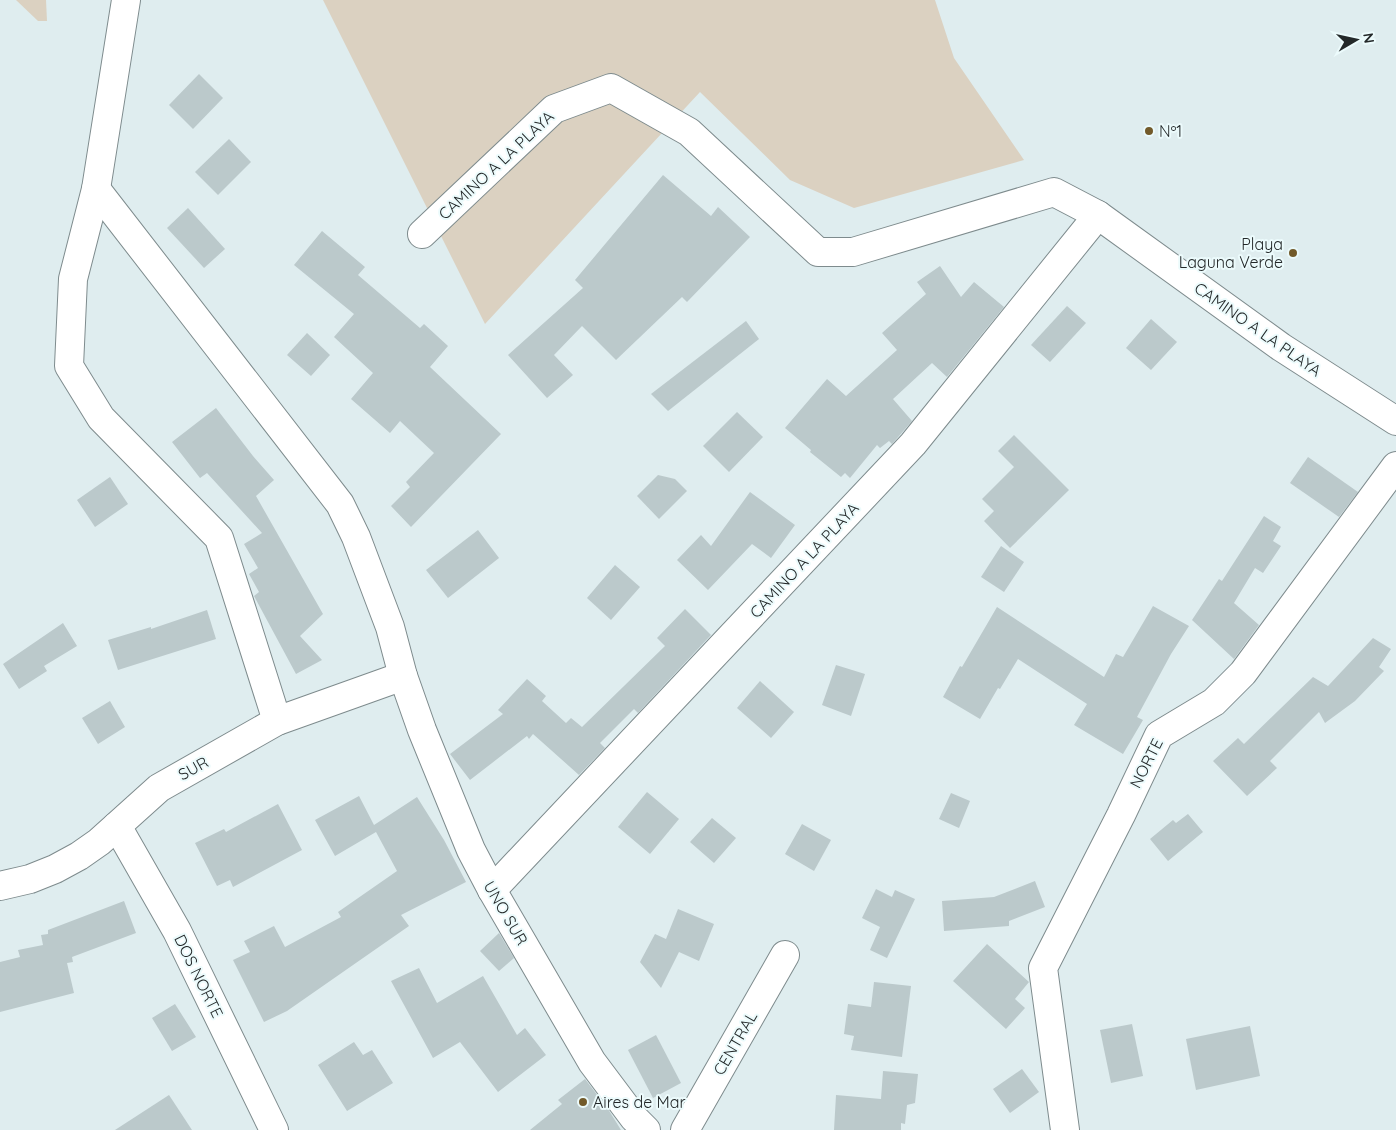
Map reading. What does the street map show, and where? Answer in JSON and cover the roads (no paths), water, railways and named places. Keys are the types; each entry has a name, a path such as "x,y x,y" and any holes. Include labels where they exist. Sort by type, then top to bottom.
{"street":[{"path":"126,0 96,189 73,278 69,366 101,418 219,538 277,722"},
{"name":"CAMINO A LA PLAYA","path":"422,234 554,109 611,88 689,132 818,252 853,252 1054,192 1098,215 1281,347 1396,421"},
{"name":"UNO SUR","path":"96,189 340,504 356,537 390,627 403,676 422,730 471,850 492,890 592,1062 634,1118 646,1130"},
{"name":"CAMINO A LA PLAYA","path":"492,890 913,444 1098,215"},
{"name":"NORTE","path":"1065,1130 1043,968 1159,734 1214,702 1243,673 1396,466"},
{"name":"SUR","path":"0,886 30,879 55,869 79,856 99,842 159,788 277,722 403,676"},
{"name":"DOS NORTE","path":"117,826 177,931 274,1130"},
{"name":"CENTRAL","path":"684,1130 785,955"}],"place":[{"name":"Nº1","path":"1149,131"},
{"name":"Playa Laguna Verde","path":"1293,253"},
{"name":"Aires de Mar","path":"583,1102"}]}
